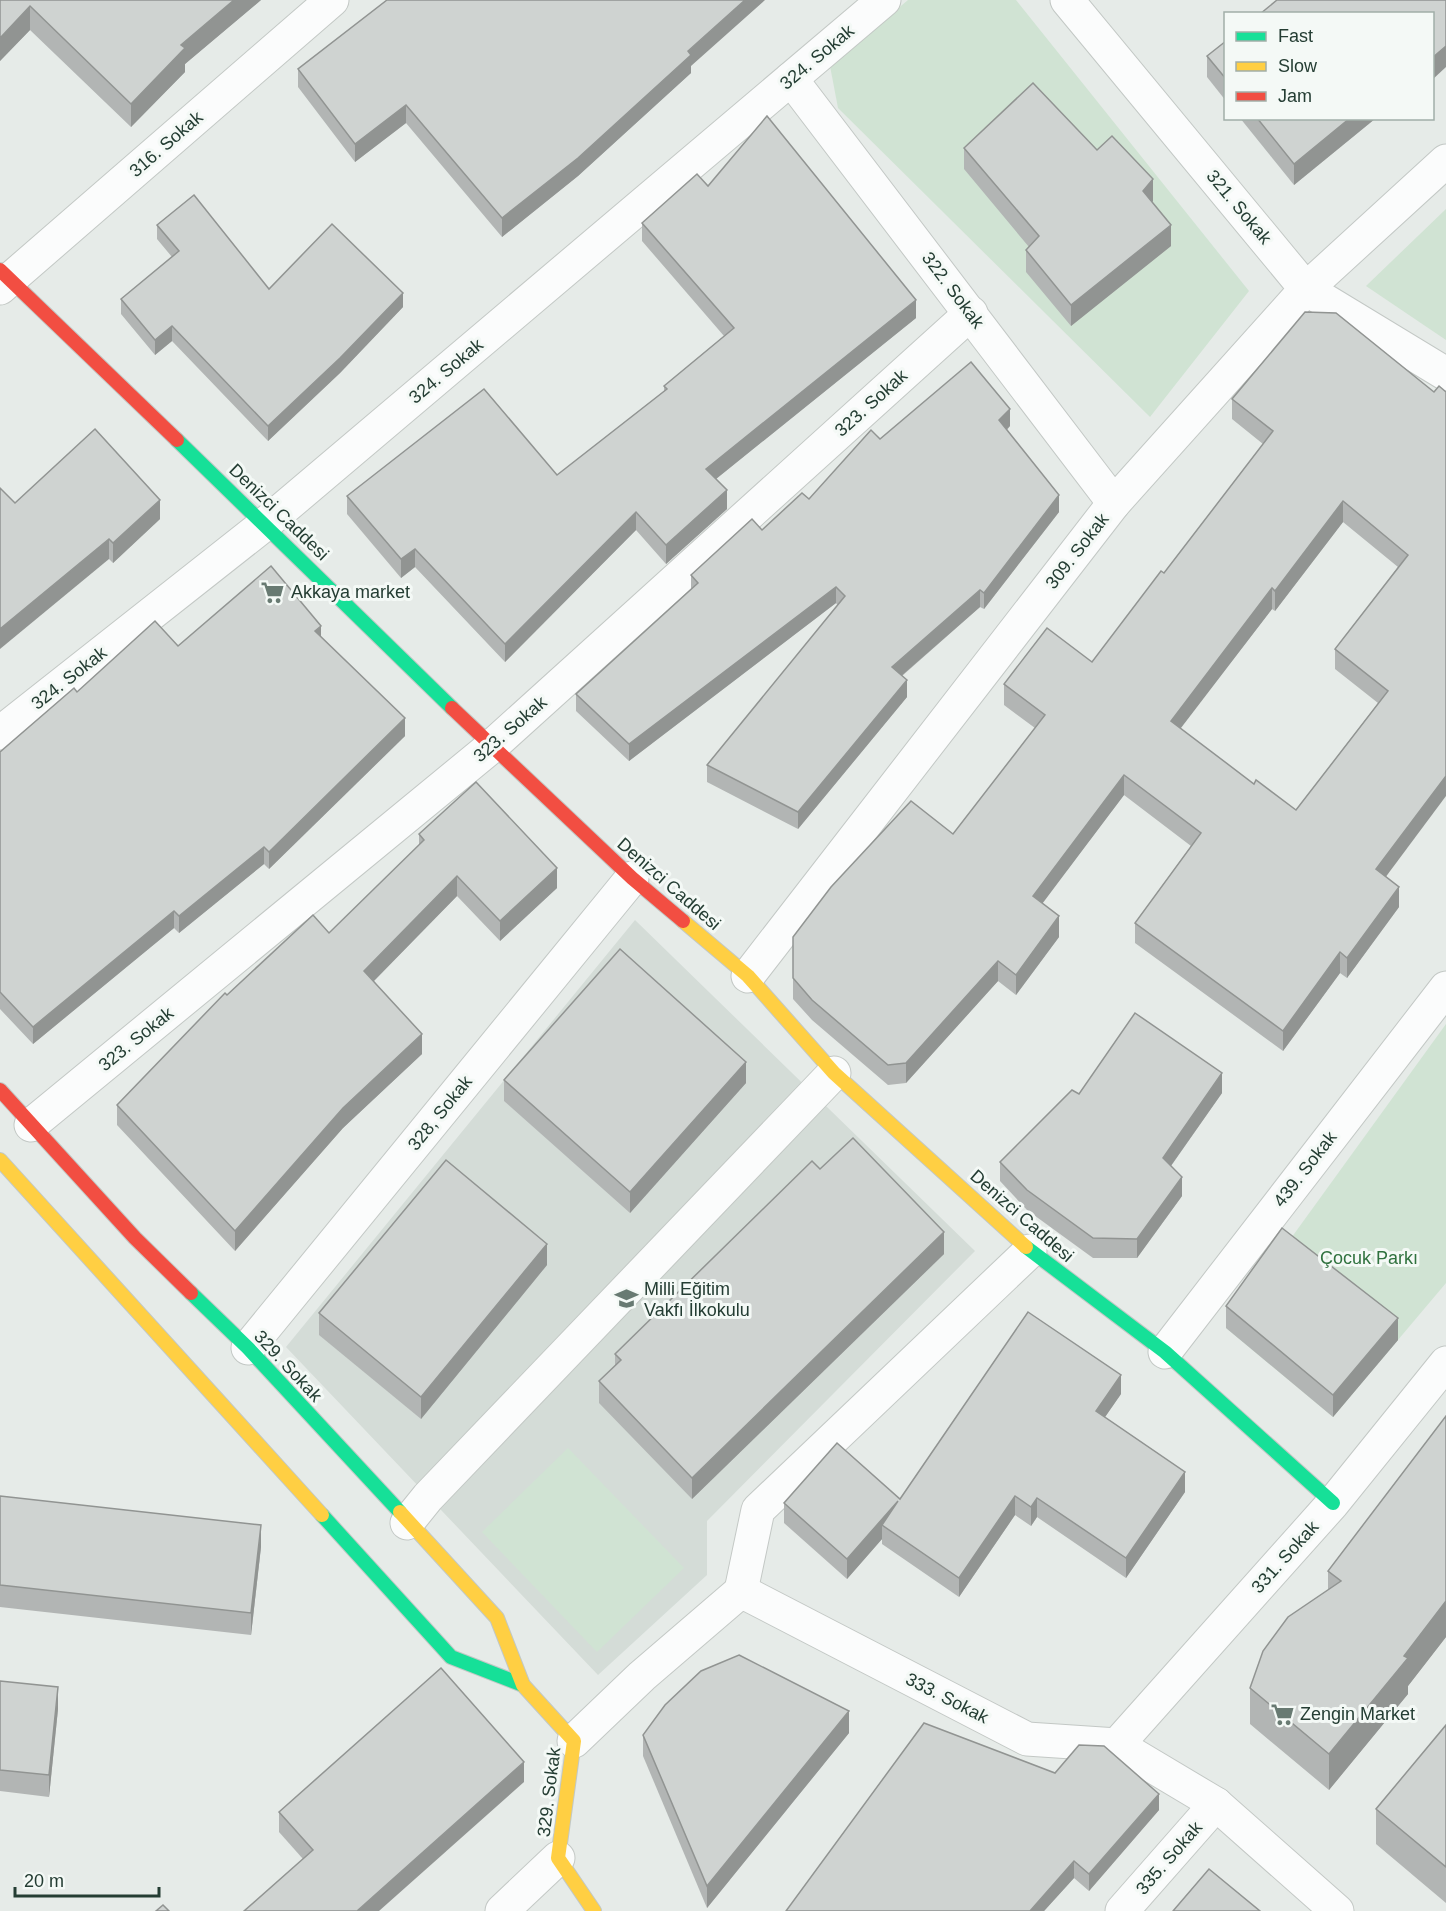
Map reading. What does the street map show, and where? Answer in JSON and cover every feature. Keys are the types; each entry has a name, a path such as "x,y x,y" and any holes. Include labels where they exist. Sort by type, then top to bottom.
{"street":[{"name":"316. Sokak","path":"4,279 332,0"},
{"name":"324. Sokak","path":"0,733 266,524 884,0"},
{"name":"321. Sokak","path":"1067,0 1306,289 1446,374"},
{"name":"322. Sokak","path":"791,79 1114,503"},
{"name":"309. Sokak","path":"748,976 1114,503 1306,289 1446,161"},
{"name":"Denizci Caddesi","path":"4,279 266,524 491,747 632,878 748,976 834,1073 1030,1251 1165,1352 1333,1503"},
{"name":"323. Sokak","path":"31,1125 491,747 971,313"},
{"name":"328, Sokak","path":"248,1348 632,878"},
{"name":"439. Sokak","path":"1165,1352 1446,988"},
{"path":"407,1523 436,1488 834,1073"},
{"name":"329. Sokak","path":"0,1090 135,1238 248,1348 497,1618 523,1685 573,1741 558,1858 594,1911"},
{"name":"329. Sokak","path":"0,1160 451,1657 523,1685"},
{"path":"573,1741 741,1591 758,1510 1030,1251"},
{"name":"331. Sokak","path":"1117,1745 1333,1503 1446,1363"},
{"name":"333. Sokak","path":"741,1591 1027,1739 1117,1745 1216,1804 1337,1911"},
{"name":"335. Sokak","path":"1122,1911 1216,1804"},
{"path":"502,1911 558,1858"}],"shaded area":[{"name":"Milli Eğitim Vakfı İlkokulu","path":"635,920 975,1251 707,1521 707,1575 598,1675 286,1347"}],"green space":[{"path":"908,0 1016,0 1249,291 1150,417 838,108 830,66"},
{"path":"1446,209 1446,340 1366,286"},
{"name":"Çocuk Parkı","path":"1446,1024 1446,1283 1333,1417 1226,1328"},
{"path":"568,1448 684,1568 597,1652 482,1532"}],"building":[{"path":"0,0 234,0 181,45 185,48 131,104 30,6 0,38"},
{"path":"387,0 745,0 688,51 691,55 578,158 502,218 406,105 355,144 298,69"},
{"path":"1277,0 1446,0 1446,46 1434,56 1434,12 1262,12"},
{"path":"1224,43 1224,77 1207,56"},
{"path":"1033,83 1097,150 1112,136 1153,179 1143,191 1171,225 1071,305 1026,250 1039,236 964,148"},
{"path":"767,116 916,300 706,469 727,490 666,545 636,512 505,644 415,549 401,559 347,496 484,389 557,475 667,389 664,386 734,328 642,223 697,174 708,186"},
{"path":"1259,120 1348,120 1294,164"},
{"path":"194,195 269,289 332,224 403,293 340,358 268,426 172,326 155,340 121,299 179,251 157,225"},
{"path":"1305,312 1336,313 1434,392 1439,386 1446,392 1446,776 1376,869 1399,887 1347,958 1340,952 1283,1031 1135,923 1201,833 1124,775 1033,896 1059,916 1016,975 998,961 906,1063 888,1065 812,1000 793,978 793,937 831,887 911,801 953,834 1045,715 1004,684 1047,628 1092,662 1161,571 1164,573 1273,431 1232,399","holes":["1343,501 1408,555 1335,649 1388,691 1296,810 1256,780 1254,784 1171,721 1272,588 1275,591"]},
{"path":"971,362 1010,409 999,420 1059,495 984,593 980,590 892,667 907,680 798,812 707,765 845,596 836,587 629,744 576,694 698,583 691,575 752,519 762,530 802,493 809,499 871,430 880,439"},
{"path":"95,429 160,500 113,543 109,539 0,629 0,488 15,503"},
{"path":"271,566 321,626 315,631 405,718 269,852 264,847 179,916 174,911 33,1027 0,992 0,752 74,688 77,692 155,621 178,646"},
{"path":"476,782 557,868 500,921 457,876 364,971 422,1034 343,1108 235,1231 117,1105 225,993 227,995 313,915 329,933 424,840 419,834"},
{"path":"620,949 746,1062 630,1192 504,1080"},
{"path":"1135,1013 1222,1073 1163,1158 1182,1177 1137,1239 1093,1238 1027,1190 1000,1162 1072,1090 1079,1094"},
{"path":"853,1138 944,1232 692,1478 599,1381 621,1360 615,1354 812,1161 820,1169"},
{"path":"446,1160 547,1244 421,1397 319,1313"},
{"path":"1282,1228 1398,1318 1333,1395 1226,1306"},
{"path":"1028,1312 1121,1375 1096,1411 1185,1472 1126,1558 1037,1498 1031,1507 1015,1496 959,1578 882,1525 898,1501 847,1559 784,1503 837,1443 900,1499"},
{"path":"1446,1416 1446,1601 1404,1656 1408,1658 1329,1754 1250,1688 1263,1651 1288,1617 1341,1581 1328,1571"},
{"path":"0,1496 261,1525 251,1613 0,1585"},
{"path":"739,1655 849,1711 707,1886 643,1735 665,1705 701,1671"},
{"path":"441,1668 524,1762 357,1911 244,1911 313,1850 279,1812"},
{"path":"0,1681 58,1687 49,1775 0,1770"},
{"path":"924,1723 1055,1773 1079,1745 1104,1746 1159,1794 1089,1874 1074,1861 1030,1911 786,1911"},
{"path":"1446,1725 1446,1867 1376,1809"},
{"path":"1209,1869 1260,1911 1173,1911"},
{"path":"163,1905 169,1911 156,1911"}],"traffic: fast":[{"path":"177,440 452,708"},
{"path":"1026,1247 1165,1352 1333,1503"},
{"path":"191,1293 248,1348 400,1512"},
{"path":"322,1515 451,1657 523,1685"}],"traffic: slow":[{"path":"683,921 748,976 834,1073 1026,1247"},
{"path":"0,1160 322,1515"},
{"path":"400,1512 497,1618 523,1685 574,1741 558,1858 594,1911"}],"traffic: jam":[{"path":"0,270 177,440"},
{"path":"452,708 632,878 683,921"},
{"path":"0,1090 135,1238 191,1293"}],"place":[{"name":"Akkaya market","path":"273,592"},
{"name":"Milli Eğitim Vakfı İlkokulu","path":"626,1299"},
{"name":"Zengin Market","path":"1282,1714"}]}
